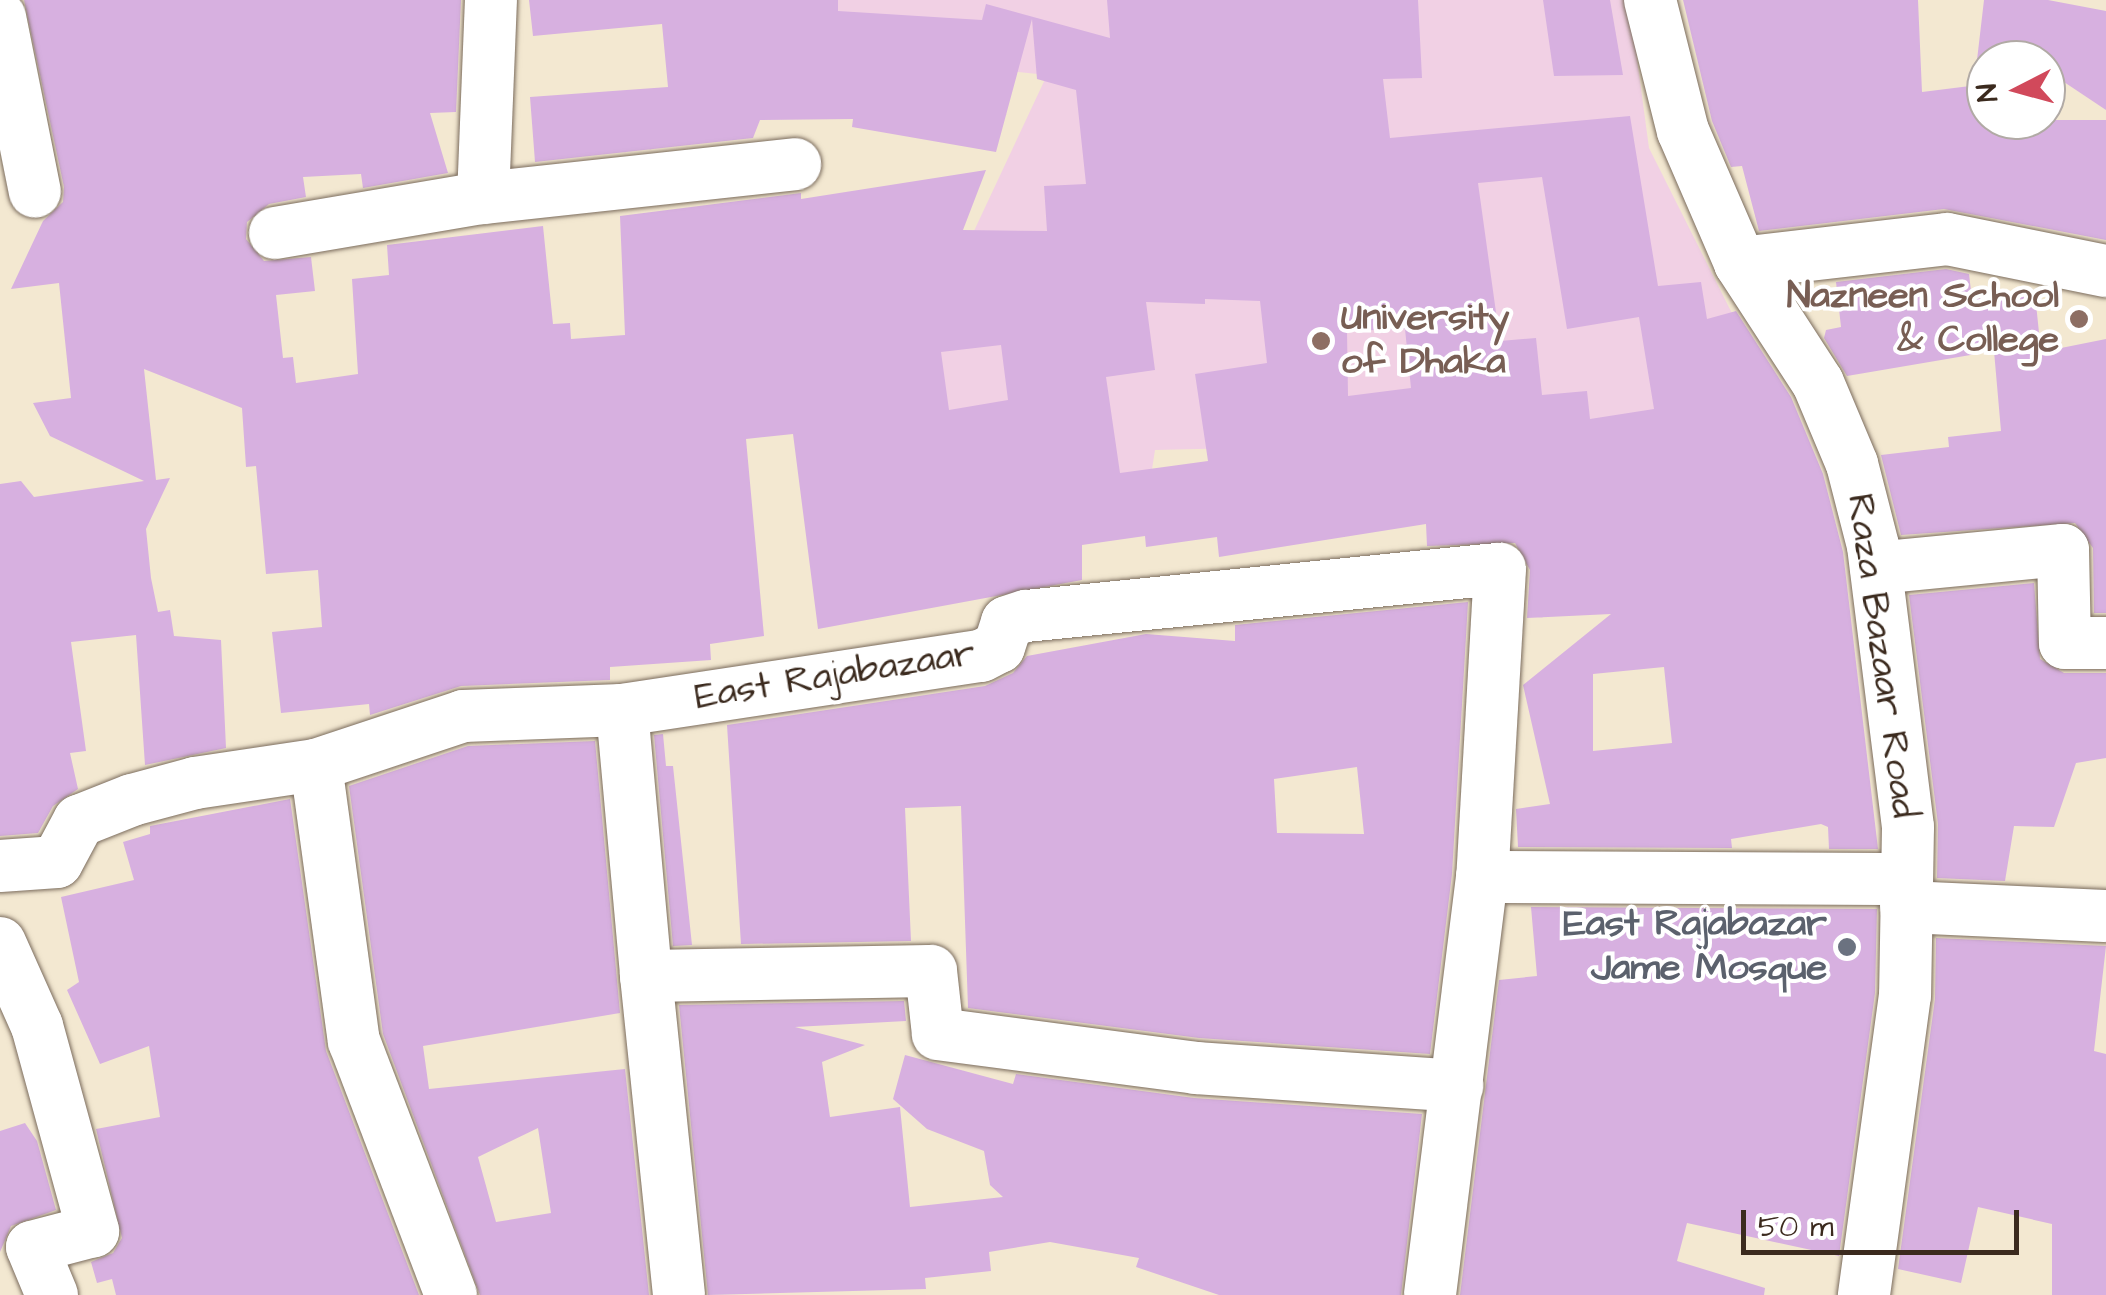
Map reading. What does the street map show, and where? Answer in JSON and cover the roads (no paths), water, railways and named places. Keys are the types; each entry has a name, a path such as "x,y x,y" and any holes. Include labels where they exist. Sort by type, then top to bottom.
{"street":[{"path":"483,198 491,0"},
{"name":"Raza Bazaar Road","path":"1650,0 1682,131 1740,263 1818,384 1852,464 1876,568 1908,827 1905,995 1864,1295"},
{"path":"0,17 34,192"},
{"path":"275,233 483,198 794,164"},
{"path":"1740,263 1947,240 2106,271"},
{"path":"1876,568 2063,550 2065,643 2106,643"},
{"name":"East Rajabazaar","path":"0,866 57,862 79,821 132,800 194,783 316,764 463,716 622,710 981,656 999,648 1007,622 1026,616 1500,569 1482,877 1430,1295"},
{"path":"622,710 680,1295"},
{"path":"316,764 354,1040 451,1295"},
{"path":"1482,877 1906,893 2106,916"},
{"path":"0,943 17,1022 93,1231 32,1247 52,1295"},
{"path":"646,976 931,972 938,1034 1196,1068 1456,1086"}],"place":[{"name":"Nazneen School & College","path":"2079,319"},
{"name":"University of Dhaka","path":"1321,341"},
{"name":"East Rajabazar Jame Mosque","path":"1847,947"}]}
